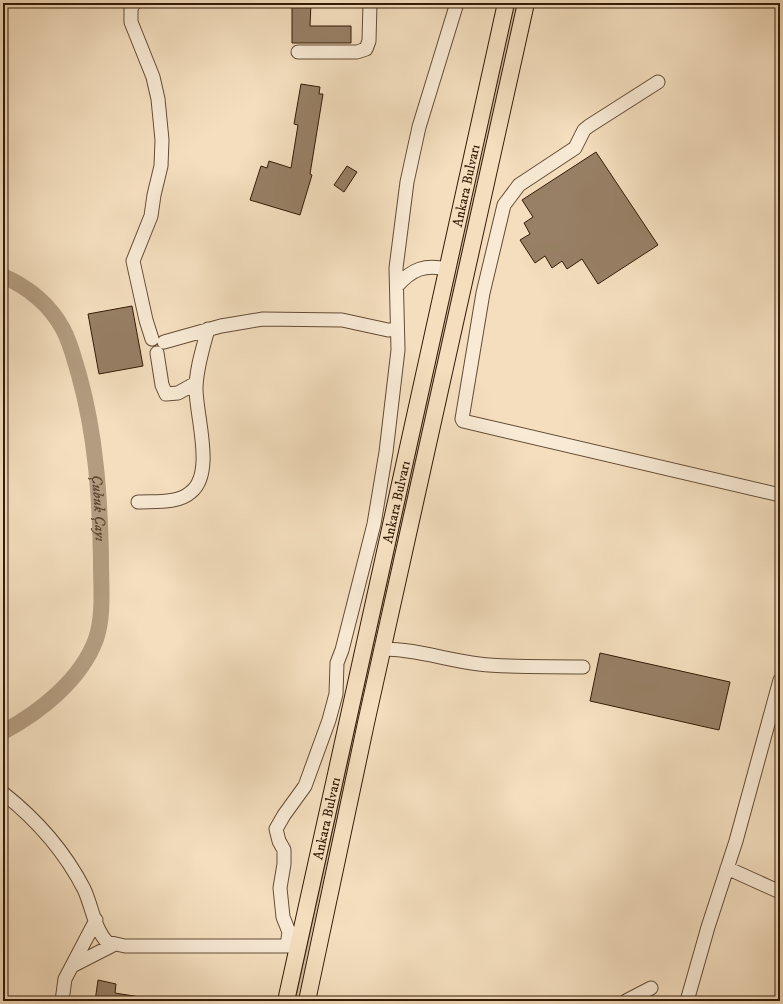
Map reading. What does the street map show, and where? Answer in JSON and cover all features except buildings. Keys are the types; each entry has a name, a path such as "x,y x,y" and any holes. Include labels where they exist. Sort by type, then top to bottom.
{"main road":[{"name":"Ankara Bulvarı","path":"286,1001 293,946 506,3"},
{"name":"Ankara Bulvarı","path":"307,1001 526,3"}],"street":[{"path":"134,3 131,9 131,22 153,77 159,103 162,140 162,166 154,195 151,216 133,261 146,320 158,344 162,385 166,394 178,393 196,383"},
{"path":"298,52 357,52 366,49 369,41 370,3"},
{"path":"74,965 113,945 293,946 283,917 280,888 284,864 284,850 279,841 276,829 284,814 306,786 334,701 337,663 347,629 378,499 393,402 397,329 397,255 407,182 419,127 457,3"},
{"path":"658,82 584,130 575,148 519,185 502,208 483,294 464,405 463,421 780,495"},
{"path":"483,203 502,208"},
{"path":"397,286 404,278 416,269 428,267 447,269"},
{"path":"158,344 240,321 294,318 342,320 388,330 397,329"},
{"path":"138,502 179,498 192,492 197,486 202,473 203,456 196,383 208,329"},
{"path":"383,650 412,650 454,660 481,664 583,667"},
{"path":"687,1001 727,868 780,680"},
{"path":"3,794 34,820 58,848 84,890 103,937 113,945"},
{"path":"727,868 780,892"},
{"path":"62,1001 65,979 74,965 77,952 96,920"},
{"path":"626,1001 651,988"}],"shaded area":[{"path":"514,3 519,3 299,1001 295,1001"}],"waterway":[{"name":"Çubuk Çayı","path":"3,276 30,291 52,312 63,329 72,352 85,398 96,467 100,514 102,591 99,630 89,654 80,668 70,681 45,705 3,732"}]}
